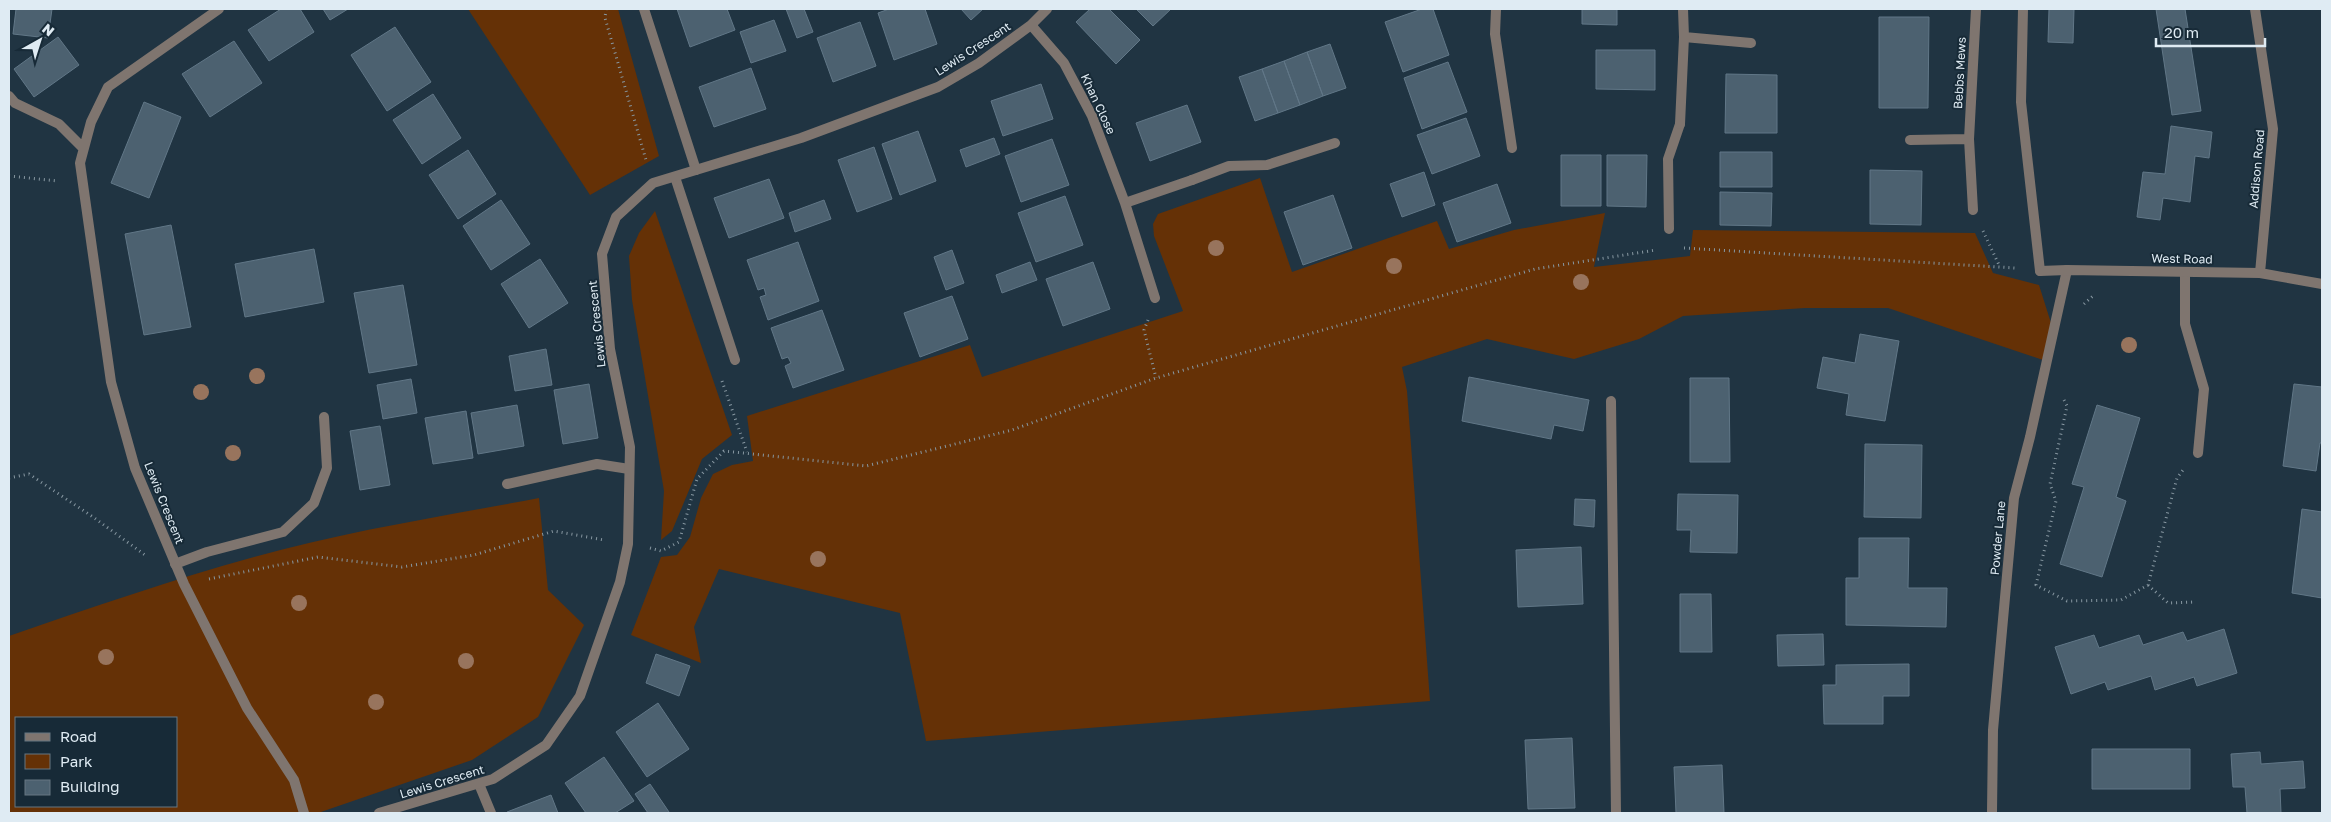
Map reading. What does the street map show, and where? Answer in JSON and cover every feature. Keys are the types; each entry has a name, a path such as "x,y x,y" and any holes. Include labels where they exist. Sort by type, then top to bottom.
{"street":[{"name":"Lewis Crescent","path":"219,9 108,87 91,122 83,148 80,163 82,183 111,382 135,468 184,584 248,708 294,780 304,813"},
{"path":"644,9 696,170"},
{"name":"Lewis Crescent","path":"379,813 388,812 493,779 546,746 580,696 620,582 628,544 630,446 610,350 602,254 616,217 653,183 801,138 938,86 979,63 1031,25 1047,9"},
{"path":"1496,9 1495,34 1512,148"},
{"path":"1669,229 1668,159 1680,124 1684,37 1683,9"},
{"name":"Bebbs Mews","path":"1973,210 1969,139 1976,9"},
{"path":"2023,9 2021,102 2040,271"},
{"name":"Addison Road","path":"2255,9 2274,129 2260,273"},
{"name":"Khan Close","path":"1031,25 1064,63 1092,116 1125,203 1155,298"},
{"path":"1684,37 1751,43"},
{"path":"9,96 15,103 59,124 83,148"},
{"path":"1910,140 1969,139"},
{"path":"1125,203 1229,166 1267,165 1335,143"},
{"path":"675,176 735,360"},
{"name":"Powder Lane","path":"1992,813 1993,730 2014,498 2030,437 2067,270"},
{"name":"West Road","path":"2040,271 2101,270 2260,273 2322,284"},
{"path":"2185,272 2186,324 2204,389 2198,453"},
{"path":"1611,401 1616,813"},
{"path":"175,564 207,552 283,532 314,504 327,468 324,417"},
{"path":"507,484 597,464 629,469"},
{"path":"479,784 491,813"}],"path":[{"path":"9,176 82,183"},
{"path":"1973,210 2000,266"},
{"path":"1678,248 2000,266 2040,271"},
{"path":"184,584 318,557 402,567 474,555 554,531 661,550 679,542 697,479 724,451 866,466 1012,430 1156,378 1535,269 1659,249"},
{"path":"2083,306 2103,286 2101,270"},
{"path":"1155,298 1144,330 1156,378"},
{"path":"2060,392 2067,406 2050,484 2056,501 2036,586 2067,600 2121,600 2148,585 2177,478 2198,453"},
{"path":"9,478 29,474 94,517 146,556"},
{"path":"2148,585 2168,602 2195,602"}],"green space":[{"path":"468,9 618,9 659,156 590,195"},
{"path":"1260,178 1292,272 1437,221 1449,249 1514,230 1605,213 1594,267 1690,256 1693,230 1975,233 1993,273 2039,285 2051,323 2043,360 1888,308 1805,308 1683,316 1639,339 1574,359 1487,339 1402,367 1407,391 1430,701 926,741 900,613 719,569 694,627 701,663 631,635 661,557 677,555 690,537 701,498 713,474 732,465 753,461 747,416 970,345 982,377 1183,311 1154,236 1153,224 1158,214"},
{"path":"655,211 732,435 702,459 672,531 661,540 664,491 632,300 629,256 639,233"},
{"path":"539,498 548,590 584,625 538,717 472,760 318,813 9,813 9,636 161,585 254,557 360,532"}],"building":[{"path":"16,9 52,9 48,38 13,34"},
{"path":"281,9 300,9 314,32 269,61 248,30"},
{"path":"323,9 348,9 330,20"},
{"path":"677,9 727,9 735,30 690,47"},
{"path":"786,9 804,9 813,32 797,38"},
{"path":"889,9 925,9 937,44 894,60 878,13"},
{"path":"961,9 983,9 971,20"},
{"path":"1090,9 1109,9 1140,40 1116,64 1076,22"},
{"path":"1136,9 1171,9 1153,26"},
{"path":"1422,9 1433,9 1449,55 1403,72 1385,22"},
{"path":"1582,9 1617,9 1617,25 1582,24"},
{"path":"2049,9 2074,9 2073,43 2048,42"},
{"path":"2156,9 2185,9 2201,111 2172,115"},
{"path":"1879,17 1929,17 1928,108 1879,108"},
{"path":"774,20 786,51 751,63 740,32"},
{"path":"860,22 876,66 833,82 817,38"},
{"path":"395,27 431,82 387,111 351,55"},
{"path":"58,37 79,65 34,97 14,69"},
{"path":"234,41 262,83 210,117 182,74"},
{"path":"1330,44 1346,88 1323,96 1307,52"},
{"path":"1596,50 1655,50 1655,90 1596,89"},
{"path":"1307,52 1323,96 1300,105 1284,61"},
{"path":"1284,61 1300,105 1278,113 1262,69"},
{"path":"1448,62 1467,112 1422,129 1404,78"},
{"path":"751,68 766,109 714,127 699,87"},
{"path":"1262,69 1278,113 1255,121 1239,77"},
{"path":"1726,74 1777,75 1777,133 1725,133"},
{"path":"1041,84 1053,119 1003,136 991,101"},
{"path":"433,94 461,138 422,164 393,120"},
{"path":"144,102 181,117 149,198 111,183"},
{"path":"1187,105 1201,142 1150,161 1136,123"},
{"path":"1466,118 1480,156 1432,174 1417,135"},
{"path":"2171,126 2212,132 2209,158 2195,156 2190,202 2163,198 2160,220 2137,217 2143,172 2165,174"},
{"path":"918,131 936,181 900,195 882,144"},
{"path":"994,138 1000,154 966,167 960,150"},
{"path":"1052,139 1069,185 1021,202 1005,156"},
{"path":"874,147 892,199 857,212 838,160"},
{"path":"468,150 496,194 458,219 429,175"},
{"path":"1720,152 1772,152 1772,187 1720,187"},
{"path":"1561,155 1601,155 1601,206 1561,206"},
{"path":"1607,155 1647,155 1646,207 1607,206"},
{"path":"1870,170 1922,171 1921,225 1870,224"},
{"path":"1424,172 1435,205 1402,217 1390,184"},
{"path":"769,179 784,218 729,238 714,198"},
{"path":"1497,184 1511,223 1457,242 1443,203"},
{"path":"1720,192 1772,193 1771,226 1720,225"},
{"path":"1333,195 1352,248 1303,265 1284,212"},
{"path":"1065,196 1083,245 1036,262 1018,213"},
{"path":"501,200 530,244 491,270 463,226"},
{"path":"824,200 831,219 795,232 789,213"},
{"path":"171,225 191,327 144,335 125,234"},
{"path":"798,242 819,301 768,320 760,297 766,295 764,288 758,290 747,260"},
{"path":"314,249 324,302 245,317 235,264"},
{"path":"952,250 964,283 946,290 934,257"},
{"path":"540,259 568,303 529,328 501,284"},
{"path":"1030,262 1037,280 1002,293 996,275"},
{"path":"1093,262 1110,309 1063,326 1046,279"},
{"path":"403,285 417,365 369,373 354,293"},
{"path":"952,296 968,339 920,357 904,313"},
{"path":"822,310 844,370 793,388 785,366 791,363 788,357 782,359 771,328"},
{"path":"1860,334 1899,341 1885,421 1846,415 1849,394 1817,388 1823,357 1855,363"},
{"path":"546,349 552,385 515,391 509,356"},
{"path":"1469,377 1589,400 1583,431 1554,425 1551,439 1462,421"},
{"path":"1690,378 1729,378 1730,462 1690,462"},
{"path":"411,379 417,413 383,419 377,385"},
{"path":"589,384 598,438 563,444 554,390"},
{"path":"2294,384 2322,387 2322,443 2320,443 2316,471 2283,466"},
{"path":"517,405 524,446 478,454 471,413"},
{"path":"2097,405 2140,418 2116,497 2126,501 2102,577 2060,564 2084,487 2072,484"},
{"path":"466,411 473,458 433,464 425,418"},
{"path":"380,426 390,485 360,490 350,431"},
{"path":"1865,444 1922,445 1921,518 1864,517"},
{"path":"1678,494 1738,495 1737,553 1690,552 1691,530 1677,530"},
{"path":"1575,499 1595,500 1594,527 1574,525"},
{"path":"2302,509 2322,512 2322,598 2292,593"},
{"path":"1859,538 1909,538 1908,588 1947,588 1946,627 1846,625 1846,578 1859,578"},
{"path":"1581,547 1583,604 1518,607 1516,550"},
{"path":"1680,594 1711,594 1712,652 1680,652"},
{"path":"2224,629 2237,673 2197,686 2194,677 2155,690 2151,676 2108,690 2105,682 2071,694 2055,647 2094,635 2099,648 2139,635 2143,645 2183,632 2187,641"},
{"path":"1823,634 1824,665 1778,666 1777,635"},
{"path":"656,654 690,666 679,696 646,683"},
{"path":"1909,664 1909,696 1883,696 1883,724 1824,724 1823,685 1836,685 1836,665"},
{"path":"658,703 689,749 647,777 616,732"},
{"path":"1572,738 1575,808 1528,809 1525,740"},
{"path":"2092,749 2190,749 2190,789 2092,789"},
{"path":"2260,752 2261,764 2303,761 2305,788 2280,789 2281,813 2247,813 2245,787 2233,787 2231,754"},
{"path":"604,757 634,801 615,813 586,813 565,783"},
{"path":"1722,765 1724,813 1676,813 1674,767"},
{"path":"650,784 668,813 648,813 635,794"},
{"path":"551,795 558,813 507,812"}]}
